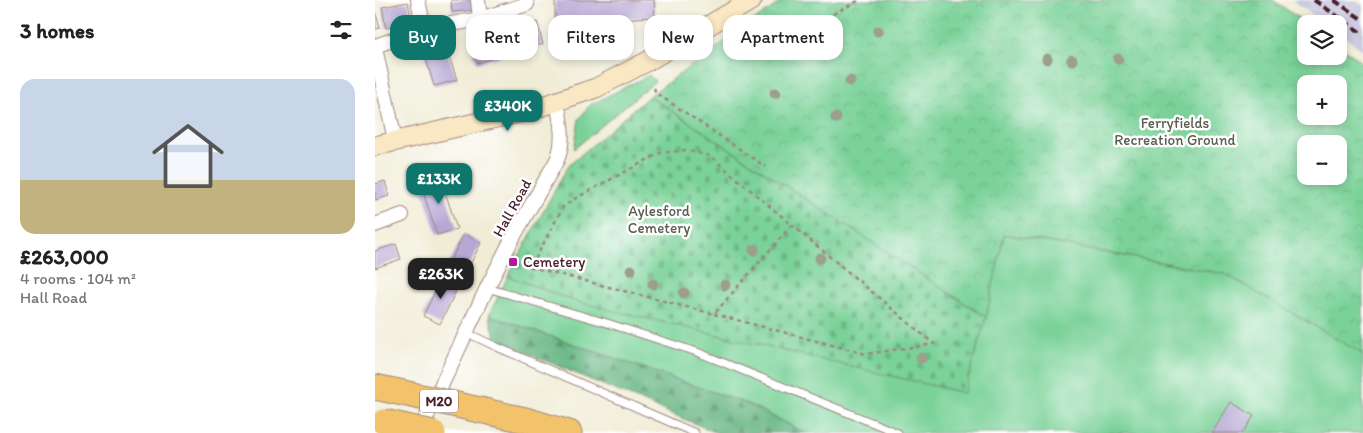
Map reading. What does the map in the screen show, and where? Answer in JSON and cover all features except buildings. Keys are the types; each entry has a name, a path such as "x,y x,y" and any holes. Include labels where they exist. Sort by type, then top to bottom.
{"highway":[{"name":"M20","path":"384,389 525,420 569,433"},
{"name":"M20","path":"380,421 433,433"}],"street":[{"path":"418,0 422,15"},
{"path":"478,0 480,15"},
{"path":"375,146 557,102 596,88 648,61 749,1"},
{"path":"495,15 527,4"},
{"path":"390,42 375,47 395,140"},
{"name":"Hall Road","path":"419,433 487,288 559,155 562,126 557,102"},
{"path":"375,225 402,215"}],"lane":[{"path":"487,288 607,323 697,352 898,433"},
{"path":"465,332 695,433"}],"path":[{"path":"833,14 860,0"},
{"path":"654,88 656,93 766,167"},
{"path":"686,150 710,156 792,225 934,344 866,354 531,267 563,207 576,198 660,153 686,150"},
{"path":"714,314 792,225"}],"shaded area":[{"path":"1292,0 1354,0 1363,6 1363,50 1347,39 1347,15 1313,15"}],"green space":[{"name":"Ferryfields Recreation Ground","path":"783,0 1273,0 1297,17 1297,65 1347,65 1347,51 1363,63 1363,354 1225,274 1004,234 986,317 649,96 699,60 713,60 713,50 723,43 723,60 843,60 843,15 762,15"},
{"path":"649,75 655,81 574,149 579,119 590,105"},
{"name":"Aylesford Cemetery","path":"649,96 986,317 964,393 577,302 508,276 568,166"},
{"path":"1003,234 1225,274 1363,354 1363,433 806,433 748,404 489,315 508,276 577,302 986,317"},
{"path":"489,315 748,404 806,433 717,433 496,340"}],"railway":[{"path":"1314,0 1363,34"},
{"path":"1334,0 1363,20"}],"place":[{"name":"Cemetery","path":"513,262"}]}
